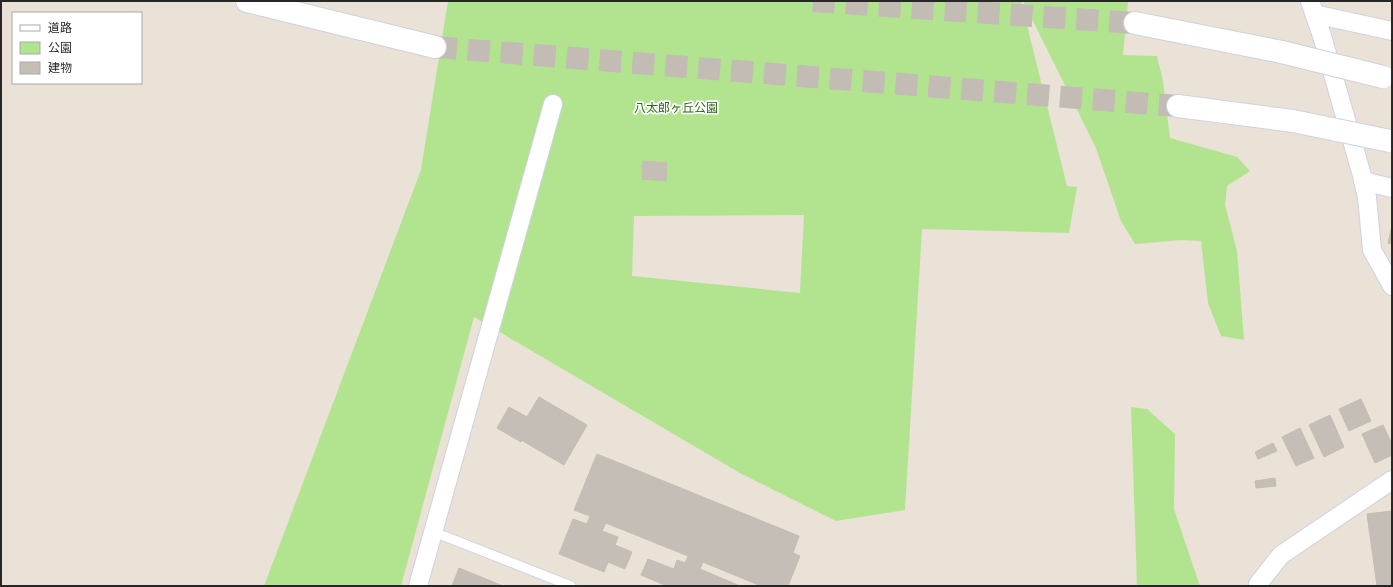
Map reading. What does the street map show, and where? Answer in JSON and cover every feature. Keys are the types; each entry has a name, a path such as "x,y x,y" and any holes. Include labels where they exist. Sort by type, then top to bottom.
{"street":[{"path":"247,1 435,48"},
{"path":"1312,7 1392,30"},
{"path":"1312,7 1322,36 1364,181 1372,250 1392,286"},
{"path":"1135,23 1282,52 1388,78"},
{"path":"418,586 553,104"},
{"path":"1178,106 1293,121 1391,141"},
{"path":"1364,181 1392,188"},
{"path":"1258,586 1280,554 1392,480"}],"lane":[{"path":"434,532 571,586"}],"green space":[{"name":"八太郎ヶ丘公園","path":"448,1 1021,1 1067,186 1077,187 1069,233 922,229 905,510 836,521 740,473 474,317 401,586 264,586 421,170","holes":["804,215 800,293 632,276 634,216"]},
{"path":"1023,1 1132,1 1128,2 1123,55 1157,56 1163,81 1170,138 1237,157 1250,171 1227,186 1225,205 1237,251 1244,340 1221,336 1208,303 1201,241 1181,240 1135,244 1121,221 1096,148"},
{"path":"1131,407 1147,409 1175,434 1174,509 1200,586 1137,586"}],"building":[{"path":"643,161 667,163 666,181 642,179"},
{"path":"1392,226 1392,244 1388,243"},
{"path":"539,397 587,425 564,465 497,428 509,407 527,417"},
{"path":"1361,399 1371,421 1349,431 1339,409"},
{"path":"1330,415 1344,447 1324,457 1309,425"},
{"path":"1383,425 1392,444 1392,455 1375,463 1362,434"},
{"path":"1300,428 1314,458 1296,466 1282,437"},
{"path":"1273,443 1277,451 1258,459 1255,452"},
{"path":"597,454 799,536 793,553 800,556 788,586 761,586 703,562 700,569 740,586 667,586 641,575 648,559 674,569 677,560 685,563 688,556 606,523 602,531 618,537 615,545 632,552 625,569 608,562 604,572 559,554 573,519 587,524 590,516 574,510"},
{"path":"1275,478 1276,486 1256,488 1255,481"},
{"path":"1392,511 1392,586 1377,586 1367,514"},
{"path":"459,568 503,586 452,586"}],"tunnel":[{"path":"813,1 1135,23"},
{"path":"435,47 1178,106"}]}
